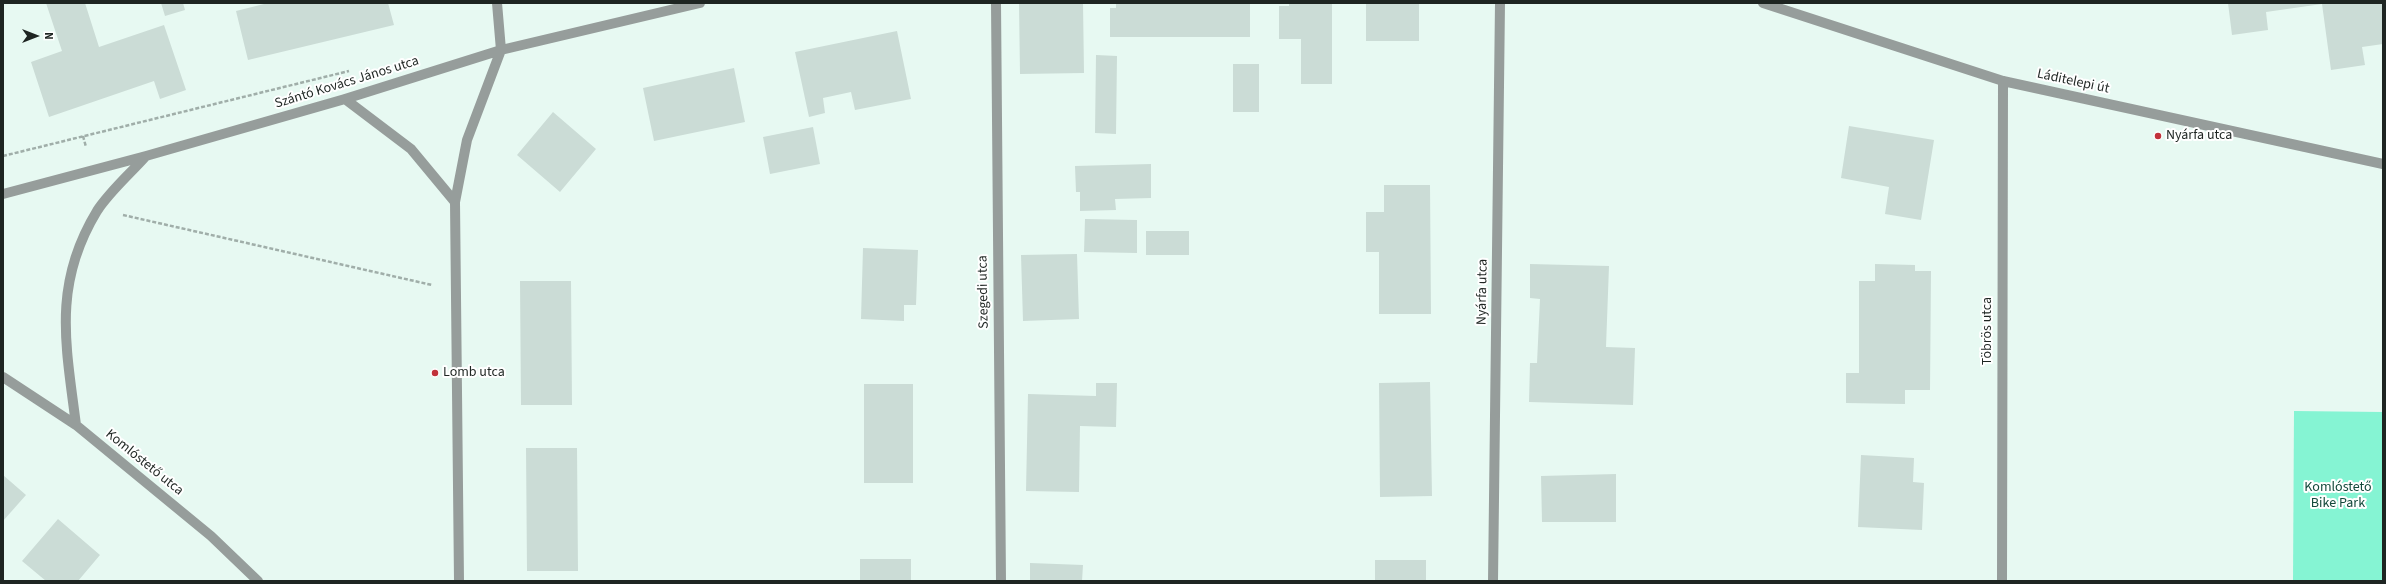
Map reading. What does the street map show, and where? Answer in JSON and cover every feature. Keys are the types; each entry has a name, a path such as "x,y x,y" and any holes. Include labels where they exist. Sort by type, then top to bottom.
{"street":[{"path":"459,581 455,202 466,140 501,50 497,3"},
{"name":"Szántó Kovács János utca","path":"3,194 146,156 345,99 501,50 700,3"},
{"name":"Szegedi utca","path":"996,3 1001,581"},
{"name":"Nyárfa utca","path":"1494,581 1500,3"},
{"name":"Láditelepi út","path":"1763,3 2003,81 2383,164"},
{"name":"Töbrös utca","path":"2002,581 2003,81"},
{"path":"345,99 411,149 455,202"},
{"path":"76,426 64,332 68,284 80,242 98,209 146,156"},
{"name":"Komlóstető utca","path":"3,377 76,426 211,536 258,581"}],"path":[{"path":"3,156 352,70"},
{"path":"83,136 92,170"},
{"path":"98,209 456,290"}],"green space":[{"name":"Komlóstető Bike Park","path":"2294,411 2383,412 2383,581 2293,581"}],"building":[{"path":"46,3 85,3 99,47 164,25 186,90 160,99 154,81 49,117 31,62 62,51"},
{"path":"161,3 183,3 185,10 165,16"},
{"path":"268,3 388,3 394,25 248,60 236,11"},
{"path":"1019,3 1083,3 1084,73 1020,74"},
{"path":"1116,3 1250,3 1250,37 1110,37 1110,8 1116,8"},
{"path":"1289,3 1332,3 1332,84 1301,84 1301,39 1279,39 1279,6 1289,6"},
{"path":"1366,3 1419,3 1419,41 1366,41"},
{"path":"2228,3 2383,3 2383,44 2362,47 2365,65 2331,70 2322,4 2266,12 2268,30 2232,35"},
{"path":"897,31 911,99 855,110 851,92 823,98 825,113 809,117 795,52"},
{"path":"1096,55 1117,56 1116,134 1095,133"},
{"path":"1233,64 1259,64 1259,112 1233,112"},
{"path":"734,68 745,122 654,141 643,88"},
{"path":"553,112 596,149 560,192 517,155"},
{"path":"1849,126 1934,140 1921,220 1885,214 1889,187 1841,178"},
{"path":"813,127 820,164 770,174 763,137"},
{"path":"1151,164 1151,198 1115,199 1116,210 1080,211 1080,192 1076,192 1075,166"},
{"path":"1384,185 1430,185 1431,314 1379,314 1379,252 1366,252 1366,212 1384,212"},
{"path":"1085,219 1137,220 1137,253 1084,252"},
{"path":"1146,231 1189,231 1189,255 1146,255"},
{"path":"863,248 918,250 916,305 904,305 904,321 861,319"},
{"path":"1077,254 1079,319 1023,321 1021,255"},
{"path":"1530,264 1609,266 1606,347 1635,348 1633,405 1529,402 1530,363 1537,363 1540,299 1530,298"},
{"path":"1875,264 1915,265 1915,271 1931,271 1930,390 1905,390 1905,404 1846,403 1846,373 1859,373 1859,281 1875,281"},
{"path":"520,281 571,281 572,405 521,405"},
{"path":"1430,382 1432,496 1380,497 1379,383"},
{"path":"1096,383 1117,383 1116,427 1080,426 1079,492 1026,491 1028,394 1096,396"},
{"path":"864,384 913,384 913,483 864,483"},
{"path":"526,448 577,448 578,571 527,571"},
{"path":"1861,455 1914,458 1913,482 1924,483 1922,530 1858,527"},
{"path":"1616,474 1616,522 1542,522 1541,476"},
{"path":"3,475 26,495 3,521"},
{"path":"58,519 100,555 78,581 46,581 22,561"},
{"path":"860,559 911,559 911,581 860,581"},
{"path":"1375,560 1426,560 1426,581 1375,581"},
{"path":"1030,563 1083,565 1082,581 1030,581"}],"place":[{"name":"Nyárfa utca","path":"2158,136"},
{"name":"Lomb utca","path":"435,373"}]}
